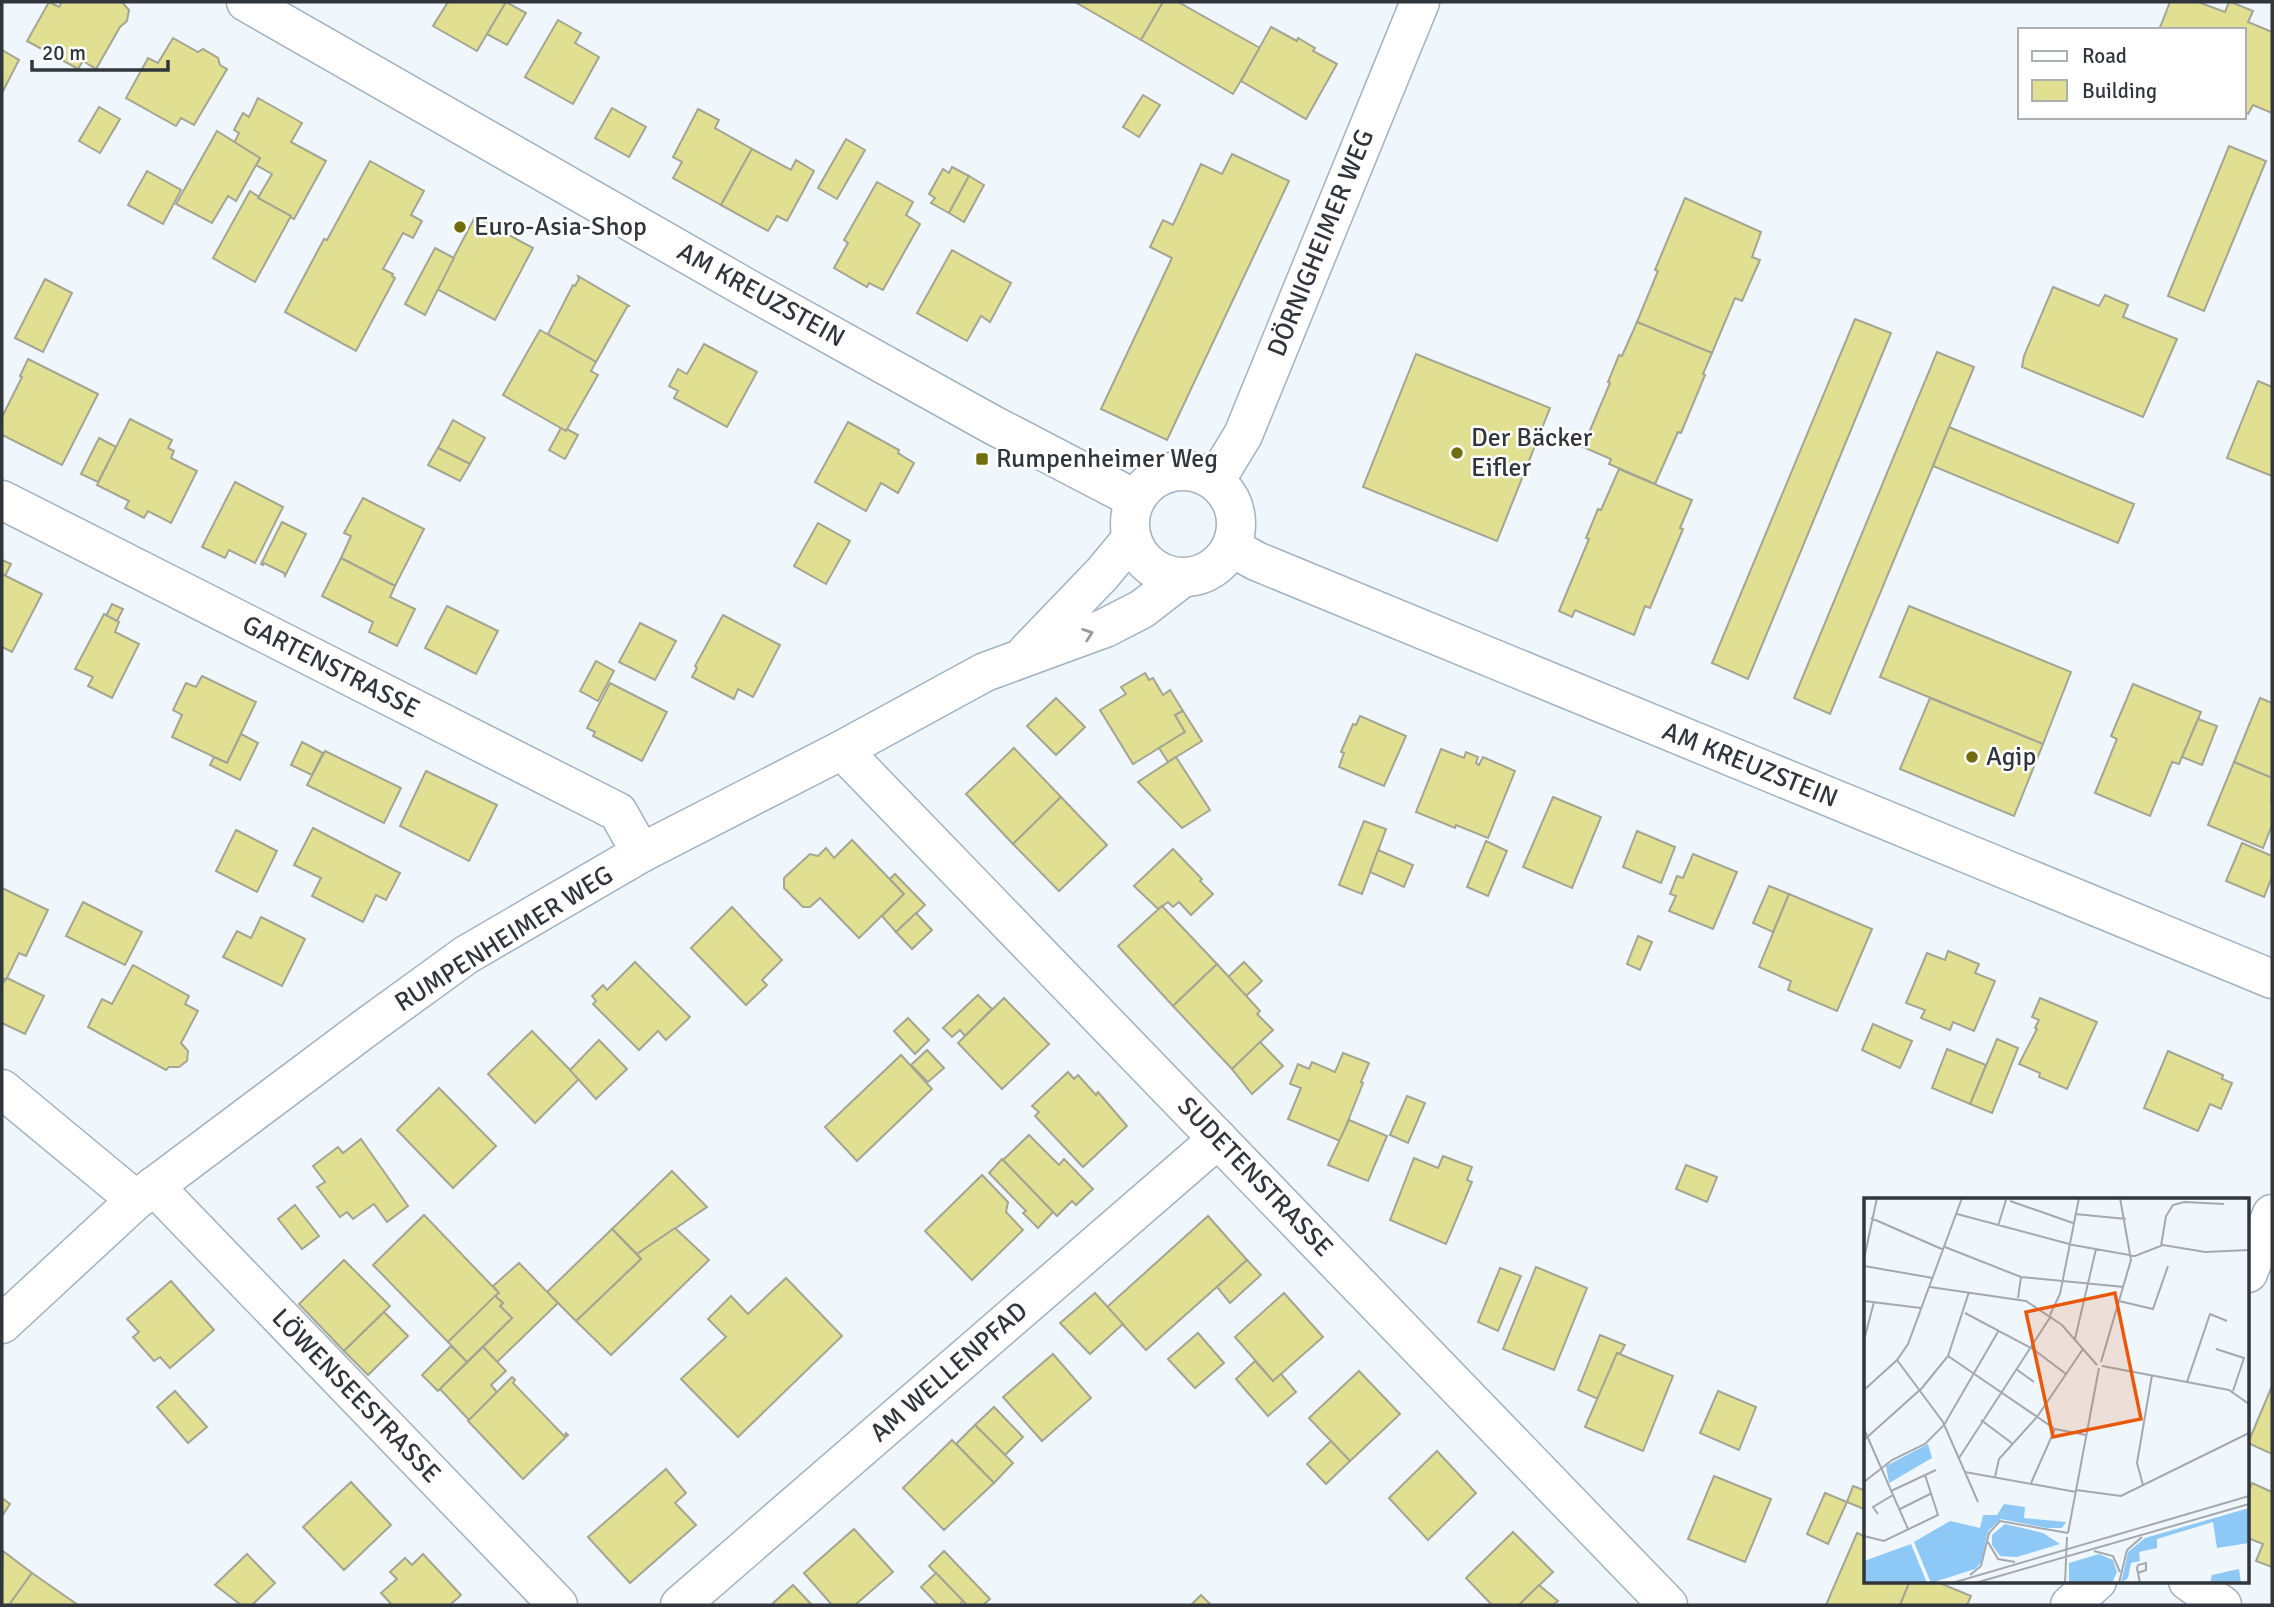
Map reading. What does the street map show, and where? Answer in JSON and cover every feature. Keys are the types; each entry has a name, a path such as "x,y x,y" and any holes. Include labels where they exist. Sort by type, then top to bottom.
{"street":[{"name":"AM KREUZSTEIN","path":"246,2 757,294 993,425 1135,499"},
{"name":"DÖRNIGHEIMER WEG","path":"1215,481 1243,435 1420,2"},
{"path":"1177,471 1198,472 1215,481 1229,497 1236,516 1235,536 1227,555 1214,567 1199,575 1182,578 1165,575 1149,566 1138,554 1131,539 1129,523 1135,499 1142,489 1158,477 1177,471"},
{"name":"GARTENSTRASSE","path":"2,500 618,812 641,853"},
{"name":"RUMPENHEIMER WEG","path":"1024,656 1102,574 1131,539"},
{"name":"AM KREUZSTEIN","path":"1231,547 1256,561 1627,715 2272,979"},
{"name":"RUMPENHEIMER WEG","path":"2,1324 145,1193 466,956 641,853 842,750 985,671 1105,628 1142,609 1182,578"},
{"name":"SUDETENSTRASSE","path":"842,750 1668,1605"},
{"name":"LÖWENSEESTRASSE","path":"2,1089 145,1193 558,1605"},
{"name":"AM WELLENPFAD","path":"681,1605 1218,1139"},
{"path":"2250,1268 2272,1214"},
{"path":"2070,1605 2096,1582"},
{"path":"2189,1582 2222,1605"}],"building":[{"path":"49,2 59,7 62,2 122,2 129,10 127,21 120,27 96,69 83,61 78,69 27,41"},
{"path":"448,2 506,2 477,51 433,26"},
{"path":"506,2 526,13 507,45 487,34"},
{"path":"1075,2 1163,2 1141,40"},
{"path":"1163,2 1178,2 1260,48 1233,94 1141,40"},
{"path":"2170,2 2198,2 2225,12 2231,2 2253,11 2248,22 2272,32 2272,113 2253,105 2248,114 2246,113 2246,28 2160,28"},
{"path":"558,20 581,33 575,43 599,57 573,104 525,77"},
{"path":"1271,27 1297,41 1298,38 1315,48 1313,51 1337,64 1306,119 1241,81"},
{"path":"173,38 198,52 203,49 218,58 220,65 227,69 194,125 181,118 176,126 126,98 148,58 158,63"},
{"path":"2,50 19,60 2,93"},
{"path":"1143,95 1160,105 1139,137 1123,127"},
{"path":"258,98 302,123 291,142 326,161 294,219 258,198 272,174 256,165 260,158 234,143 239,133 234,130 243,113 249,117"},
{"path":"99,107 120,119 100,153 79,141"},
{"path":"612,108 646,127 629,157 595,138"},
{"path":"698,109 719,120 715,128 752,149 721,205 673,178 682,162 673,157"},
{"path":"217,131 260,158 236,201 228,196 212,223 176,204"},
{"path":"846,139 865,150 837,199 818,188"},
{"path":"2229,146 2266,161 2204,311 2168,296"},
{"path":"752,149 791,170 796,160 814,171 787,221 777,216 768,231 721,205"},
{"path":"1232,154 1289,181 1167,440 1101,409 1172,258 1150,247 1163,220 1173,225 1201,164 1222,174"},
{"path":"370,161 424,191 411,215 422,221 413,238 403,233 383,269 395,278 356,351 285,312"},
{"path":"952,167 969,176 949,213 931,203 935,198 929,194 943,169 949,173"},
{"path":"147,171 181,190 163,224 128,205"},
{"path":"969,176 984,185 964,222 949,213"},
{"path":"877,182 913,202 906,215 920,224 883,290 869,283 867,287 834,268 848,243 844,240"},
{"path":"250,191 291,216 255,282 213,258"},
{"path":"1685,198 1761,232 1752,257 1760,260 1742,301 1735,298 1712,353 1637,322"},
{"path":"475,217 533,248 495,320 437,289"},
{"path":"435,248 454,258 425,315 405,304"},
{"path":"952,250 1011,283 990,322 981,316 967,341 917,313"},
{"path":"578,276 629,306 596,362 548,334 573,285 575,286 579,279"},
{"path":"45,279 72,293 43,352 15,338"},
{"path":"2053,287 2099,306 2105,295 2128,305 2123,317 2177,339 2143,417 2022,367 2024,356"},
{"path":"1855,319 1891,333 1748,679 1712,663"},
{"path":"1637,322 1712,353 1681,433 1678,432 1655,484 1609,464 1611,459 1583,447 1619,355 1622,356"},
{"path":"540,330 596,362 591,371 598,375 566,431 503,395"},
{"path":"704,344 757,372 727,427 674,398 678,391 669,386 678,369 687,374"},
{"path":"1937,352 1974,367 1830,714 1794,698"},
{"path":"1416,354 1550,408 1497,541 1363,487"},
{"path":"28,359 98,394 62,465 2,435 2,417"},
{"path":"2258,381 2272,387 2272,476 2227,458"},
{"path":"130,419 172,440 168,448 174,451 171,458 197,471 171,523 148,511 144,518 125,508 129,501 97,485"},
{"path":"453,420 485,438 470,464 438,448"},
{"path":"848,422 899,450 898,453 914,463 898,493 881,483 866,511 815,482"},
{"path":"1949,427 2134,504 2118,543 1933,466"},
{"path":"561,428 578,435 565,459 549,450"},
{"path":"99,438 116,447 98,482 81,474"},
{"path":"438,448 470,464 460,481 428,465"},
{"path":"1619,469 1692,500 1680,528 1683,529 1650,608 1645,606 1634,635 1575,610 1572,617 1559,611 1589,539 1586,538 1598,509 1601,510"},
{"path":"235,482 283,507 255,563 229,550 225,558 202,547"},
{"path":"363,498 424,529 395,586 341,558 351,536 344,533"},
{"path":"282,522 306,534 285,576 264,563 261,564"},
{"path":"818,523 850,541 826,584 794,566"},
{"path":"341,558 395,586 390,597 415,609 397,646 369,632 373,622 322,596"},
{"path":"2,560 11,564 5,576 2,574"},
{"path":"2,574 42,594 12,652 2,647"},
{"path":"112,604 123,609 117,621 106,616"},
{"path":"447,606 498,631 476,674 425,648"},
{"path":"1909,606 2071,672 2043,744 1880,677"},
{"path":"104,614 119,622 115,632 139,644 112,698 88,686 93,677 75,669"},
{"path":"723,615 780,645 753,697 738,689 734,699 692,677 697,668 695,666"},
{"path":"640,623 676,641 655,680 619,662"},
{"path":"596,661 614,671 598,701 580,691"},
{"path":"1145,673 1149,680 1153,678 1163,695 1170,690 1183,711 1175,715 1185,732 1133,764 1100,710 1126,694 1121,687"},
{"path":"202,676 256,702 227,763 172,737 182,715 173,710 186,683 196,687"},
{"path":"610,683 667,712 642,761 593,736 595,732 587,728"},
{"path":"2133,684 2201,712 2179,764 2172,762 2150,816 2095,793 2117,739 2111,736"},
{"path":"1056,698 1085,727 1056,755 1027,726"},
{"name":"Agip","path":"1930,698 2043,744 2014,816 1900,769"},
{"path":"2260,698 2272,703 2272,778 2234,762"},
{"path":"1183,711 1202,741 1168,762 1159,748 1185,732 1175,715"},
{"path":"1360,716 1406,736 1384,786 1339,767 1344,753 1341,752 1353,724 1356,725"},
{"path":"2198,719 2217,726 2202,765 2182,757"},
{"path":"241,734 258,743 240,780 210,765 214,757 227,763"},
{"path":"302,742 323,753 312,775 291,765"},
{"path":"1014,748 1061,797 1013,844 966,794"},
{"path":"1441,749 1464,758 1466,752 1478,757 1476,763 1479,765 1483,757 1515,771 1488,838 1416,812"},
{"path":"325,751 401,788 384,823 307,785"},
{"path":"1176,757 1210,810 1182,828 1138,782"},
{"path":"2234,762 2272,778 2272,825 2263,848 2208,825"},
{"path":"426,771 497,805 469,861 400,826"},
{"path":"1061,797 1107,845 1059,891 1013,844"},
{"path":"1553,797 1601,817 1572,888 1523,867"},
{"path":"1364,821 1386,829 1362,894 1339,885"},
{"path":"313,828 400,873 386,900 376,895 363,922 312,896 321,878 294,865"},
{"path":"236,830 277,851 257,892 216,871"},
{"path":"1637,831 1675,847 1661,883 1623,867"},
{"path":"852,840 904,894 859,938 820,898 810,907 803,907 784,888 784,878 810,854 818,856 826,848 834,858"},
{"path":"1486,841 1507,851 1488,896 1467,887"},
{"path":"2242,843 2272,856 2272,877 2264,897 2226,881"},
{"path":"1173,849 1213,894 1191,915 1179,902 1173,907 1168,902 1158,909 1134,886"},
{"path":"1378,850 1413,865 1404,887 1370,872"},
{"path":"1693,854 1737,872 1713,929 1669,911 1676,896 1670,894 1677,876 1683,878"},
{"path":"895,874 925,905 896,932 882,916 904,894 890,879"},
{"path":"1769,886 1789,894 1773,932 1753,923"},
{"path":"2,888 48,910 26,956 19,953 6,980 2,978"},
{"path":"1789,894 1872,929 1837,1011 1788,990 1791,981 1759,967"},
{"path":"83,902 142,932 125,965 66,936"},
{"path":"1162,906 1217,964 1173,1006 1118,946"},
{"path":"732,907 782,960 762,980 767,985 746,1005 691,948"},
{"path":"916,913 932,930 912,949 896,932"},
{"path":"261,917 305,939 282,986 223,957 237,931 251,938"},
{"path":"1638,936 1652,942 1640,970 1627,964"},
{"path":"1948,951 1979,964 1975,973 1995,981 1974,1031 1953,1022 1950,1030 1921,1018 1925,1010 1906,1003 1927,953 1945,960"},
{"path":"635,962 690,1017 666,1040 658,1031 639,1050 593,1004 596,1001 592,996 603,985 607,990"},
{"path":"1244,962 1262,981 1246,996 1228,977"},
{"path":"1217,964 1260,1011 1257,1014 1273,1030 1232,1069 1173,1006"},
{"path":"133,965 189,996 185,1004 198,1011 181,1043 188,1051 187,1061 179,1067 169,1067 166,1070 88,1027 102,999 112,1004"},
{"path":"7,978 44,996 25,1034 2,1023 2,984"},
{"path":"978,995 992,1009 965,1036 960,1030 952,1037 943,1028"},
{"path":"1004,998 1049,1044 1002,1089 958,1043"},
{"path":"2040,998 2097,1022 2067,1089 2039,1077 2040,1073 2019,1064 2037,1029 2035,1028 2039,1020 2032,1017"},
{"path":"908,1018 929,1040 915,1054 894,1031"},
{"path":"1873,1024 1912,1041 1900,1068 1862,1050"},
{"path":"532,1031 579,1079 535,1123 488,1074"},
{"path":"1997,1039 2018,1048 1992,1113 1970,1104"},
{"path":"599,1040 627,1069 596,1099 570,1070"},
{"path":"1260,1042 1283,1066 1252,1094 1232,1069"},
{"path":"1947,1049 1986,1065 1970,1104 1932,1088"},
{"path":"927,1050 944,1068 928,1082 911,1065"},
{"path":"2168,1051 2223,1075 2222,1079 2232,1083 2221,1109 2210,1104 2198,1131 2144,1108"},
{"path":"1343,1053 1369,1063 1340,1141 1288,1119 1301,1088 1290,1084 1298,1064 1309,1069 1312,1062 1335,1072"},
{"path":"901,1055 932,1089 857,1161 825,1127"},
{"path":"1068,1072 1074,1079 1078,1075 1096,1095 1098,1092 1127,1126 1083,1167 1035,1116 1039,1112 1032,1106"},
{"path":"439,1088 496,1146 453,1188 397,1130"},
{"path":"1407,1096 1425,1103 1408,1143 1390,1135"},
{"path":"1349,1120 1387,1136 1368,1181 1328,1165"},
{"path":"1029,1135 1059,1165 1064,1159 1093,1189 1076,1205 1072,1201 1057,1216 1003,1160"},
{"path":"361,1139 408,1206 387,1222 374,1204 353,1219 347,1212 340,1217 317,1187 325,1182 313,1166 338,1147 343,1153"},
{"path":"1443,1156 1472,1167 1467,1180 1472,1182 1446,1244 1390,1220 1414,1158 1438,1168"},
{"path":"1002,1159 1053,1212 1038,1228 1023,1213 1026,1211 989,1173"},
{"path":"1686,1165 1717,1177 1707,1202 1676,1189"},
{"path":"672,1171 707,1207 637,1254 612,1229"},
{"path":"982,1175 1008,1202 1006,1212 1023,1230 972,1280 925,1231"},
{"path":"295,1205 319,1236 302,1249 278,1219"},
{"path":"424,1215 499,1293 448,1342 373,1265"},
{"path":"1208,1216 1247,1260 1146,1350 1107,1307"},
{"path":"675,1228 709,1260 611,1355 576,1321 641,1259 637,1254"},
{"path":"612,1229 641,1259 576,1321 547,1292"},
{"path":"344,1260 390,1306 344,1351 299,1304"},
{"path":"1247,1260 1261,1275 1230,1303 1217,1287"},
{"path":"519,1263 558,1303 497,1362 483,1347 512,1318 500,1306 503,1303 495,1296 499,1293 493,1286"},
{"path":"1536,1267 1587,1288 1554,1370 1503,1349"},
{"path":"1500,1268 1521,1276 1498,1331 1478,1322"},
{"path":"786,1278 842,1336 738,1437 681,1379 726,1337 708,1319 731,1296 748,1314"},
{"path":"171,1281 214,1330 170,1368 160,1357 154,1361 133,1337 139,1332 127,1319"},
{"path":"1095,1293 1123,1324 1090,1354 1060,1323"},
{"path":"1284,1293 1323,1337 1273,1381 1235,1337"},
{"path":"495,1296 503,1303 500,1306 512,1318 467,1362 448,1342"},
{"path":"384,1312 408,1336 368,1375 344,1351"},
{"path":"1198,1333 1224,1363 1195,1388 1168,1359"},
{"path":"1600,1335 1625,1345 1620,1354 1617,1353 1598,1399 1578,1390"},
{"path":"451,1346 467,1362 438,1391 422,1375"},
{"path":"483,1347 506,1371 491,1385 497,1392 469,1420 440,1389"},
{"path":"1617,1353 1673,1376 1643,1451 1585,1427"},
{"path":"1053,1354 1091,1398 1042,1441 1003,1397"},
{"path":"1255,1361 1273,1381 1281,1374 1296,1392 1268,1416 1236,1379"},
{"path":"1359,1371 1400,1414 1350,1461 1309,1418"},
{"path":"512,1377 515,1380 513,1383 564,1436 566,1433 568,1435 523,1479 468,1421"},
{"path":"2272,1386 2272,1454 2250,1444"},
{"path":"175,1391 207,1427 188,1443 157,1407"},
{"path":"1718,1391 1756,1407 1739,1450 1700,1433"},
{"path":"994,1407 1023,1437 1005,1455 975,1425"},
{"path":"975,1425 1013,1463 994,1483 956,1444"},
{"path":"952,1440 994,1483 944,1530 903,1488"},
{"path":"1331,1441 1350,1461 1326,1484 1307,1464"},
{"path":"1437,1451 1476,1493 1428,1540 1389,1498"},
{"path":"666,1469 686,1493 675,1503 696,1525 630,1583 588,1537"},
{"path":"1714,1476 1771,1499 1745,1562 1688,1539"},
{"path":"351,1482 391,1525 344,1570 303,1527"},
{"path":"2252,1483 2272,1492 2272,1567 2256,1561 2263,1544 2250,1539"},
{"path":"1853,1486 1864,1490 1864,1509 1847,1502"},
{"path":"1825,1493 1847,1502 1828,1544 1807,1534"},
{"path":"2,1498 10,1504 2,1516"},
{"path":"854,1529 893,1572 855,1605 832,1605 804,1573"},
{"path":"1513,1532 1553,1572 1519,1605 1492,1605 1466,1578"},
{"path":"1857,1533 1864,1536 1864,1582 1910,1582 1900,1605 1826,1605"},
{"path":"3,1551 32,1573 9,1605 2,1605"},
{"path":"944,1551 990,1599 983,1605 967,1605 929,1566"},
{"path":"247,1554 275,1583 252,1605 241,1605 215,1585"},
{"path":"423,1554 461,1595 450,1605 392,1605 381,1593 397,1579 390,1572 405,1558 412,1565"},
{"path":"32,1573 78,1605 9,1605"},
{"path":"936,1573 963,1601 959,1605 938,1605 921,1587"},
{"path":"1910,1582 1937,1582 1971,1596 1967,1605 1900,1605"},
{"path":"793,1585 812,1605 771,1605"},
{"path":"1539,1585 1558,1601 1553,1605 1519,1605"},
{"path":"1201,1595 1211,1605 1191,1605"}],"place":[{"name":"Euro-Asia-Shop","path":"460,227"},
{"name":"Der Bäcker Eifler","path":"1457,453"},
{"name":"Rumpenheimer Weg","path":"982,459"},
{"name":"Agip","path":"1972,757"}]}
